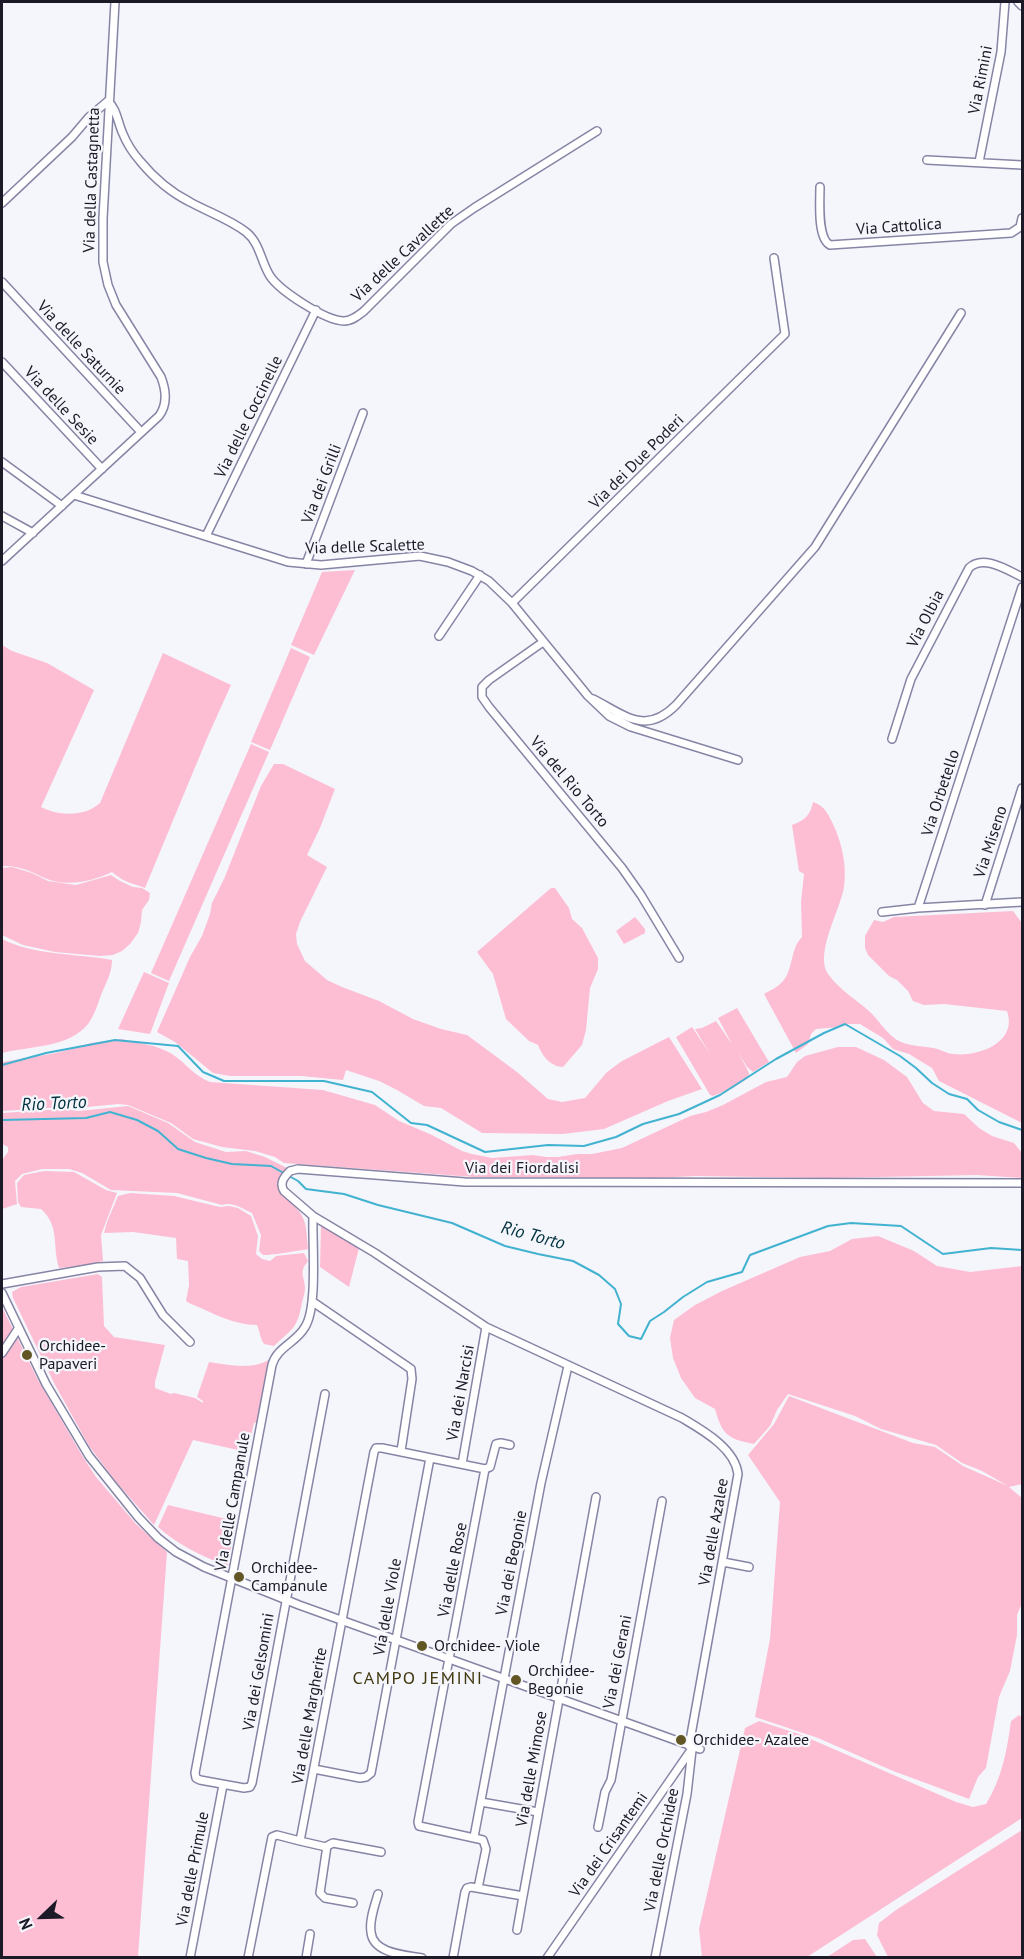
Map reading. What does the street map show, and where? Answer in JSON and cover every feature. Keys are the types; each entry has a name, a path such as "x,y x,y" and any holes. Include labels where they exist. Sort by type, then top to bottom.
{"street":[{"name":"Via della Castagnetta","path":"3,557 33,533 102,469 161,413 165,406 163,383 157,369 116,305 105,271 103,218 115,2"},
{"name":"Via Rimini","path":"979,162 1001,52 1005,2"},
{"path":"1018,2 1023,6"},
{"path":"2,203 108,101"},
{"name":"Via delle Cavallette","path":"108,101 112,105 128,144 149,171 177,195 249,234 273,279 296,298 342,321 356,317 364,311 451,224 597,131"},
{"path":"927,160 1023,165"},
{"name":"Via Cattolica","path":"820,187 822,235 826,243 830,245 1011,233 1020,227 1023,218"},
{"name":"Via dei Due Poderi","path":"512,603 785,334 774,258"},
{"name":"Via delle Saturnie","path":"2,282 141,432"},
{"name":"Via delle Coccinelle","path":"206,536 316,310"},
{"path":"588,696 644,722 655,720 675,707 815,548 961,313"},
{"name":"Via delle Sesie","path":"2,362 102,469"},
{"name":"Via dei Grilli","path":"306,564 363,413"},
{"path":"2,462 62,506"},
{"name":"Via delle Scalette","path":"74,495 283,561 324,565 420,556 448,561 480,575 512,603 588,696 606,714 622,724 738,760"},
{"path":"2,516 33,533"},
{"name":"Via Olbia","path":"892,739 911,679 969,568 977,562 986,562 1023,577"},
{"path":"439,636 480,575"},
{"name":"Via Orbetello","path":"918,908 1023,587"},
{"name":"Via del Rio Torto","path":"543,642 486,682 482,689 482,697 622,868 679,958"},
{"name":"Via Miseno","path":"985,905 1023,788"},
{"path":"882,912 1023,902"},
{"name":"Via dei Fiordalisi","path":"486,1327 375,1252 313,1216 284,1191 282,1181 290,1171 298,1169 465,1182 1023,1182"},
{"name":"Via delle Campanule","path":"223,1785 199,1780 195,1774 273,1361 276,1354 304,1329 310,1317 313,1302 313,1216"},
{"path":"2,1284 98,1267 125,1266 138,1275 163,1315 189,1342"},
{"path":"2,1293 46,1384 74,1433 123,1501 171,1549 197,1564 341,1621 694,1747"},
{"path":"313,1302 411,1369 412,1379 401,1451 485,1469"},
{"name":"Via delle Azalee","path":"486,1327 682,1418 711,1437 727,1451 737,1467 738,1474 694,1747"},
{"name":"Via dei Narcisi","path":"462,1464 486,1327"},
{"path":"2,1353 18,1329"},
{"name":"Via dei Begonie","path":"474,1837 541,1483 568,1366"},
{"name":"Via dei Gelsomini","path":"223,1785 244,1788 252,1784 325,1394"},
{"name":"Via delle Rose","path":"474,1837 418,1824 485,1469 489,1467 496,1444 510,1445"},
{"name":"Via delle Margherite","path":"300,1841 372,1457 378,1448 401,1451"},
{"name":"Via delle Viole","path":"314,1769 360,1778 371,1773 430,1458"},
{"name":"Via delle Mimose","path":"515,1930 596,1497"},
{"name":"Via dei Gerani","path":"598,1827 605,1792 611,1780 662,1501"},
{"path":"723,1562 749,1567"},
{"name":"Via dei Crisantemi","path":"547,1958 694,1747"},
{"name":"Via delle Orchidee","path":"654,1958 687,1794 694,1747"},
{"name":"Via delle Primule","path":"190,1958 223,1785"},
{"path":"481,1802 538,1812"},
{"path":"248,1958 272,1836 280,1835 326,1847"},
{"path":"474,1837 482,1839 486,1846 478,1888"},
{"path":"353,1903 324,1897 320,1893 326,1847 333,1843 381,1852"},
{"path":"453,1958 465,1892 470,1887 521,1896"},
{"path":"378,1894 370,1928 374,1940 380,1947 390,1952 422,1958"},
{"path":"306,1958 310,1934"}],"shaded area":[{"path":"355,570 314,655 291,645 322,572"},
{"path":"2,645 12,651 47,663 94,690 41,807 55,812 79,813 94,808 100,803 163,653 231,685 145,888 124,880 112,872 89,880 63,883 20,868 2,866"},
{"path":"291,648 310,657 270,750 251,742"},
{"path":"251,744 269,752 169,981 151,973"},
{"path":"274,764 283,764 335,789 307,855 327,867 296,934 297,944 305,961 327,980 379,1001 413,1019 467,1035 517,1072 548,1099 562,1102 585,1098 607,1072 622,1061 669,1037 702,1089 604,1129 563,1134 482,1133 441,1108 424,1106 379,1081 346,1070 343,1080 301,1076 230,1076 213,1073 175,1042 157,1032 190,957 202,936 212,903 261,786"},
{"path":"813,802 823,808 833,824 839,839 845,871 842,896 824,955 828,974 897,1040 905,1044 951,1054 974,1053 985,1050 1002,1039 1009,1022 1007,1011 944,1004 924,1005 913,1001 908,991 868,955 865,948 865,936 874,920 883,922 894,917 1013,911 1022,923 1022,1123 939,1081 932,1068 909,1054 893,1049 883,1038 860,1024 816,1029 811,1034 808,1044 796,1053 764,994 777,987 788,974 795,948 802,937 801,902 804,874 799,871 792,825 806,817"},
{"path":"12,867 48,881 76,885 111,875 133,887 142,888 150,893 149,900 142,910 138,933 122,951 113,955 100,956 55,952 23,945 2,935 2,868"},
{"path":"551,888 555,888 569,908 572,919 582,928 598,958 598,969 590,988 586,1030 582,1045 563,1067 547,1060 538,1045 529,1041 506,1019 493,974 477,952"},
{"path":"635,917 645,929 645,933 624,944 616,931"},
{"path":"2,939 42,951 112,960 110,974 94,1014 80,1032 60,1042 2,1053"},
{"path":"144,972 169,983 150,1034 118,1029"},
{"path":"737,1008 769,1062 753,1072 738,1052 749,1073 748,1078 733,1088 713,1096 710,1095 676,1037 692,1027 710,1054 695,1029 716,1021 732,1044 718,1018"},
{"path":"122,1039 166,1051 210,1082 323,1090 375,1105 399,1121 462,1151 492,1158 533,1155 558,1157 622,1148 690,1116 723,1105 766,1082 787,1077 797,1062 805,1056 838,1047 856,1047 884,1060 907,1077 923,1103 934,1111 964,1114 992,1136 1014,1143 1022,1153 1022,1178 977,1175 829,1178 474,1177 284,1163 275,1157 255,1151 222,1147 193,1139 171,1123 128,1105 2,1111 2,1062 56,1053 91,1043"},
{"path":"128,1106 168,1123 195,1142 226,1152 246,1151 287,1168 279,1185 284,1196 300,1212 304,1220 308,1249 263,1255 259,1251 261,1235 252,1213 241,1208 177,1193 111,1190 82,1173 69,1169 42,1169 22,1174 15,1181 17,1204 2,1209 2,1160 8,1152 8,1147 2,1144 2,1113 63,1109 79,1111"},
{"path":"44,1171 74,1172 106,1190 117,1193 101,1235 103,1261 59,1268 53,1229 47,1215 41,1209 21,1207 18,1202 17,1183 24,1175"},
{"path":"130,1193 174,1196 220,1207 238,1208 251,1216 258,1236 256,1254 262,1259 270,1261 276,1256 304,1253 308,1261 303,1272 305,1292 298,1318 293,1327 274,1346 264,1344 257,1325 231,1320 186,1301 189,1285 188,1261 177,1259 176,1238 133,1232 104,1233 118,1196"},
{"path":"323,1224 359,1248 349,1287 320,1267 321,1226"},
{"path":"878,1236 914,1251 937,1266 970,1272 1022,1266 1022,1484 1009,1487 1022,1498 1022,1603 1017,1615 1017,1635 1010,1671 999,1697 986,1768 978,1777 969,1799 893,1771 818,1738 755,1717 770,1639 780,1502 748,1455 774,1424 789,1396 913,1443 935,1447 963,1466 1008,1486 962,1463 936,1445 881,1429 855,1416 788,1394 770,1426 754,1444 738,1440 723,1430 715,1409 695,1398 681,1378 673,1358 670,1338 674,1320 695,1305 800,1257 830,1251 852,1239"},
{"path":"98,1274 102,1277 104,1326 114,1337 165,1345 155,1388 171,1394 195,1398 203,1403 197,1397 209,1362 247,1366 269,1360 258,1422 254,1423 247,1452 193,1440 154,1525 116,1482 89,1446 54,1383 13,1298 12,1292 21,1287"},
{"path":"2,1307 38,1380 96,1477 136,1524 167,1552 138,1957 2,1957"},
{"path":"168,1505 235,1521 228,1566 190,1550 158,1527"},
{"path":"1019,1715 1022,1718 1022,1818 807,1957 702,1957 699,1929 745,1728 759,1721 799,1734 956,1802 973,1807 986,1804 992,1794 1003,1764 1011,1721"},
{"path":"1022,1830 1022,1957 888,1957 877,1935 879,1923"},
{"path":"865,1939 877,1957 827,1957 853,1940"}],"waterway":[{"path":"2,1065 46,1053 115,1040 178,1046 203,1072 224,1081 324,1081 372,1092 411,1123 427,1125 485,1152 548,1145 584,1146 616,1137 643,1124 679,1114 720,1095 776,1059 845,1024 900,1056 949,1094 967,1099 978,1110 999,1122 1022,1130"},
{"name":"Rio Torto","path":"2,1120 86,1118 110,1112 137,1120 158,1131 178,1149 232,1164 271,1166 298,1181 306,1189 344,1194 378,1205 452,1223 505,1246 573,1261 599,1275 615,1289 621,1304 618,1324 629,1336 641,1339 650,1321 707,1282 742,1272 750,1255 828,1226 851,1223 901,1226 943,1254 991,1248 1022,1250"}],"place":[{"name":"Orchidee- Papaveri","path":"27,1355"},
{"name":"Orchidee- Campanule","path":"239,1577"},
{"name":"Orchidee- Viole","path":"422,1646"},
{"name":"Orchidee- Begonie","path":"516,1680"},
{"name":"Orchidee- Azalee","path":"681,1740"}],"district":[{"name":"CAMPO JEMINI","path":"418,1679"}]}
